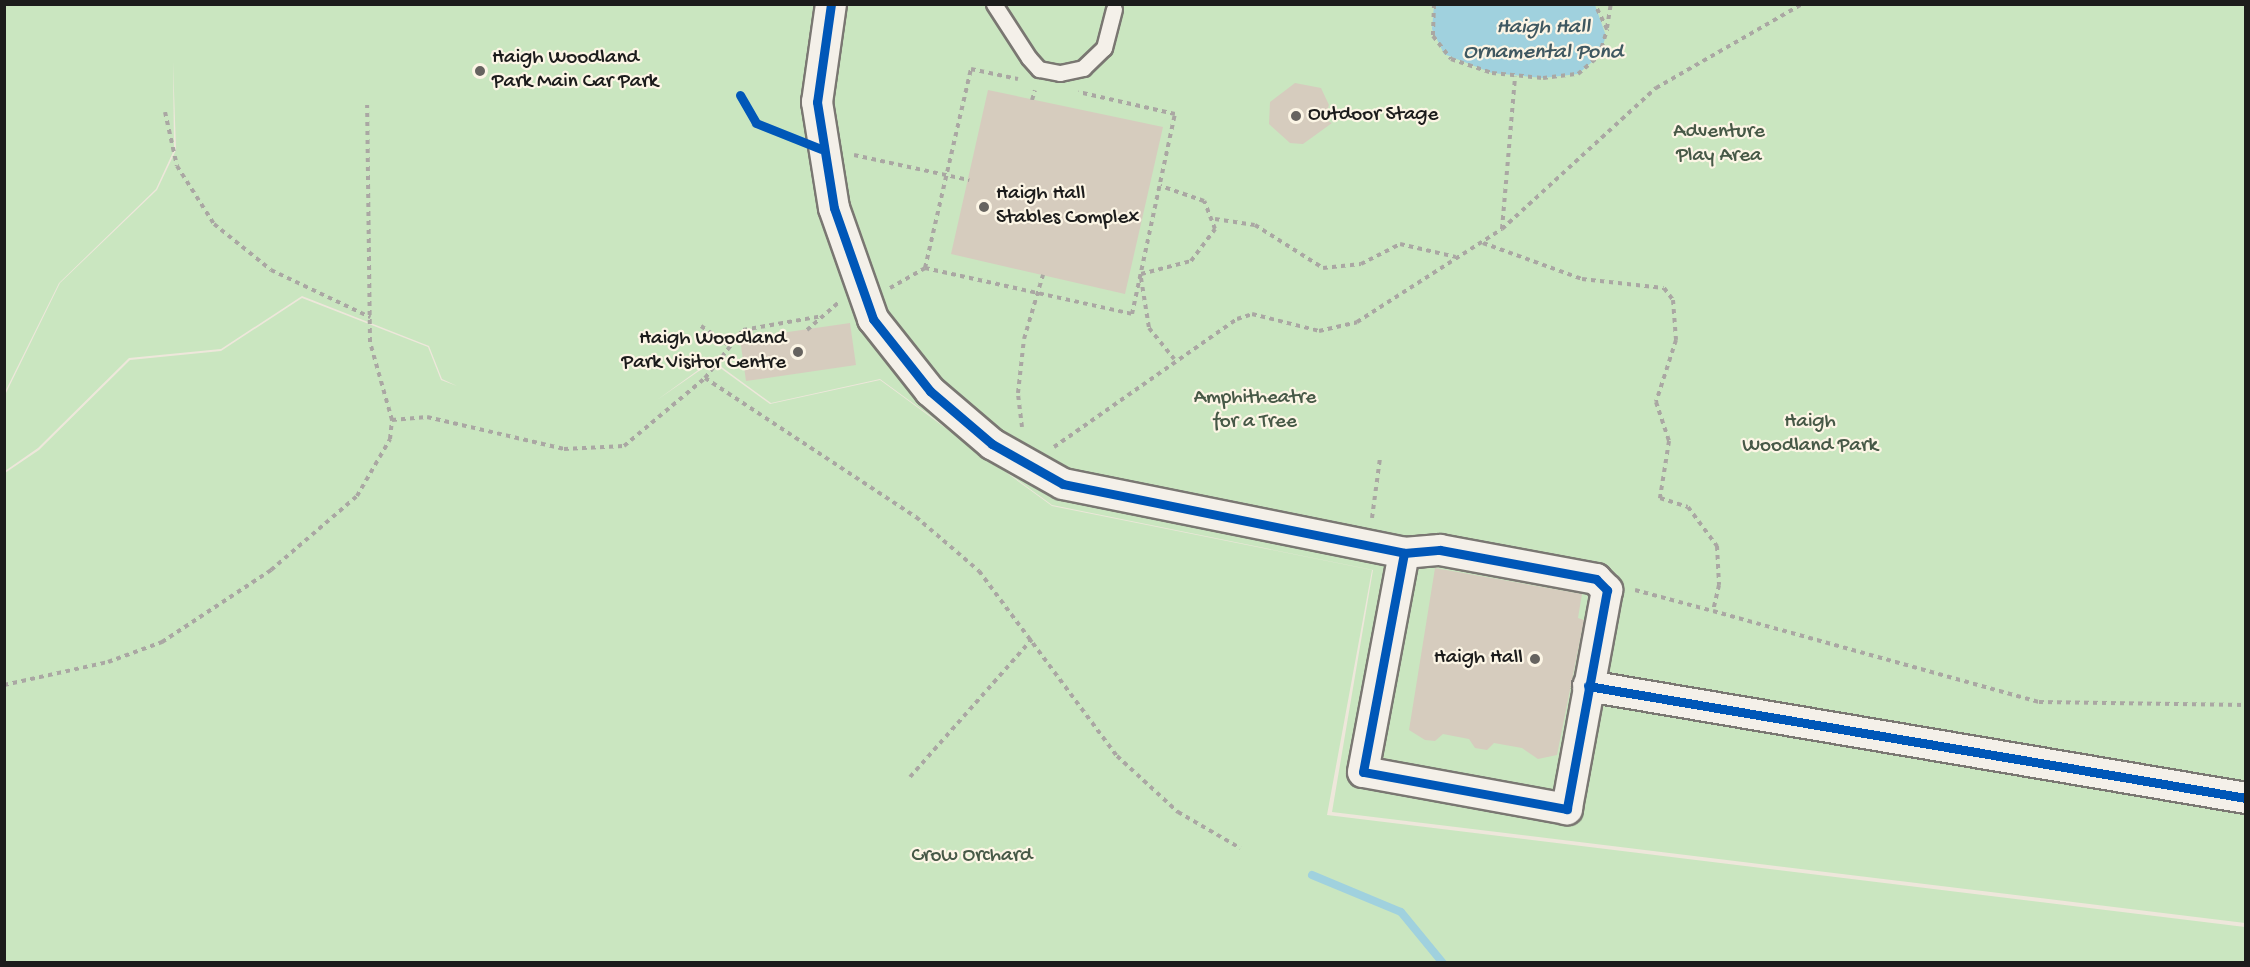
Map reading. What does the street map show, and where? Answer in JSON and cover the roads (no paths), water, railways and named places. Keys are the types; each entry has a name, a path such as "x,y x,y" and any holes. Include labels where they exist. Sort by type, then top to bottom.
{"street":[{"path":"831,4 820,60 821,149 863,293 879,327 930,391 962,421 1027,466 1063,484 1404,553 1440,550 1510,561 1596,579 1607,590 1567,809 1363,772 1404,553"},
{"path":"1588,686 2246,798"}],"lane":[{"path":"994,4 1029,58 1040,69 1060,73 1083,68 1104,48 1114,9"}],"water":[{"name":"Haigh Hall Ornamental Pond","path":"1434,5 1595,5 1606,36 1599,56 1578,74 1543,78 1492,73 1444,54 1432,29"}],"waterway":[{"path":"1312,875 1401,912 1442,962"}],"place":[{"name":"Haigh Woodland Park Main Car Park","path":"480,71"},
{"name":"Outdoor Stage","path":"1296,116"},
{"name":"Haigh Hall Stables Complex","path":"984,207"},
{"name":"Haigh Woodland Park Visitor Centre","path":"798,352"},
{"name":"Haigh Hall","path":"1535,659"}],"park label":[{"name":"Adventure Play Area","path":"1719,145"},
{"name":"Amphitheatre for a Tree","path":"1255,411"},
{"name":"Haigh Woodland Park","path":"1810,435"},
{"name":"Crow Orchard","path":"972,857"}]}
